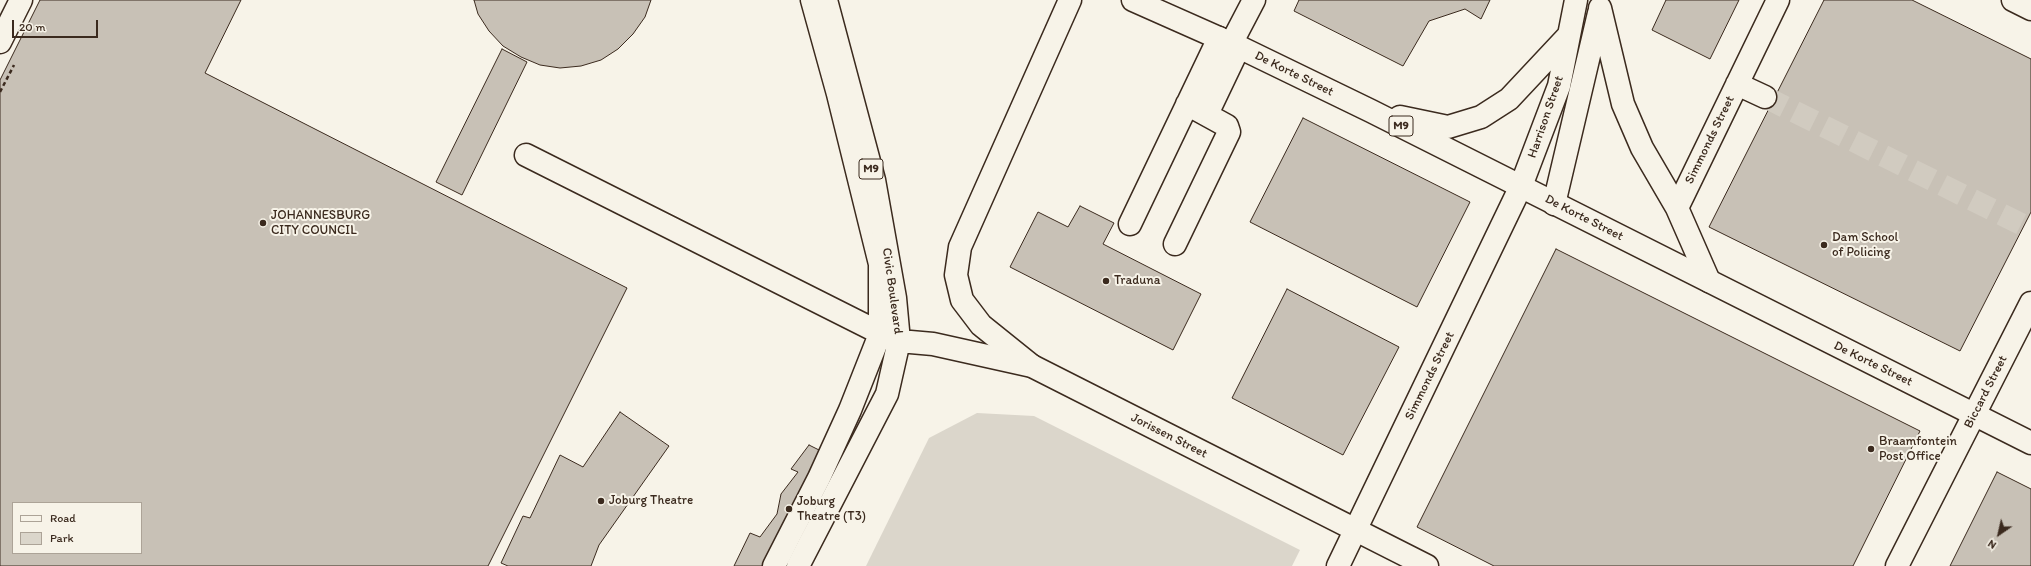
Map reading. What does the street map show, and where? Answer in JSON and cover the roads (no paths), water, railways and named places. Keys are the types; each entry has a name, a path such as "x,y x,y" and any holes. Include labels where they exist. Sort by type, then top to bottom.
{"main road":[{"path":"0,42 21,0"},
{"path":"774,566 819,478 850,410 890,338 880,264 838,94 812,0"},
{"name":"Civic Boulevard","path":"798,566 887,394 890,338 895,298 874,180 826,0"},
{"path":"1032,366 981,325 962,300 956,275 960,247 1070,0"},
{"name":"De Korte Street","path":"1133,0 1230,43 1371,111 2031,443"},
{"path":"1130,224 1187,104 1230,43 1254,0"},
{"name":"Harrison Street","path":"1521,186 1559,86 1576,0"},
{"name":"Simmonds Street","path":"1677,208 1778,0"},
{"path":"2013,0 2031,9"},
{"path":"1554,204 1600,4"},
{"path":"1600,4 1623,104 1642,148 1677,208 1708,281"},
{"path":"1371,111 1448,127 1481,117 1509,99 1569,35"},
{"path":"1207,114 1230,43"},
{"path":"1737,84 1765,97"},
{"path":"1175,244 1228,137 1229,132 1227,126 1187,104"},
{"path":"526,155 890,338"},
{"name":"Simmonds Street","path":"1338,566 1521,186"},
{"name":"Biccard Street","path":"1897,566 2031,303"},
{"name":"Jorissen Street","path":"890,338 933,344 1032,366 1427,566"}],"tunnel":[{"path":"1765,97 2031,229"}],"place":[{"name":"JOHANNESBURG CITY COUNCIL","path":"263,223"},
{"name":"Dam School of Policing","path":"1824,245"},
{"name":"Traduna","path":"1106,281"},
{"name":"Braamfontein Post Office","path":"1871,449"},
{"name":"Joburg Theatre","path":"601,501"},
{"name":"Joburg Theatre (T3)","path":"789,509"}]}
